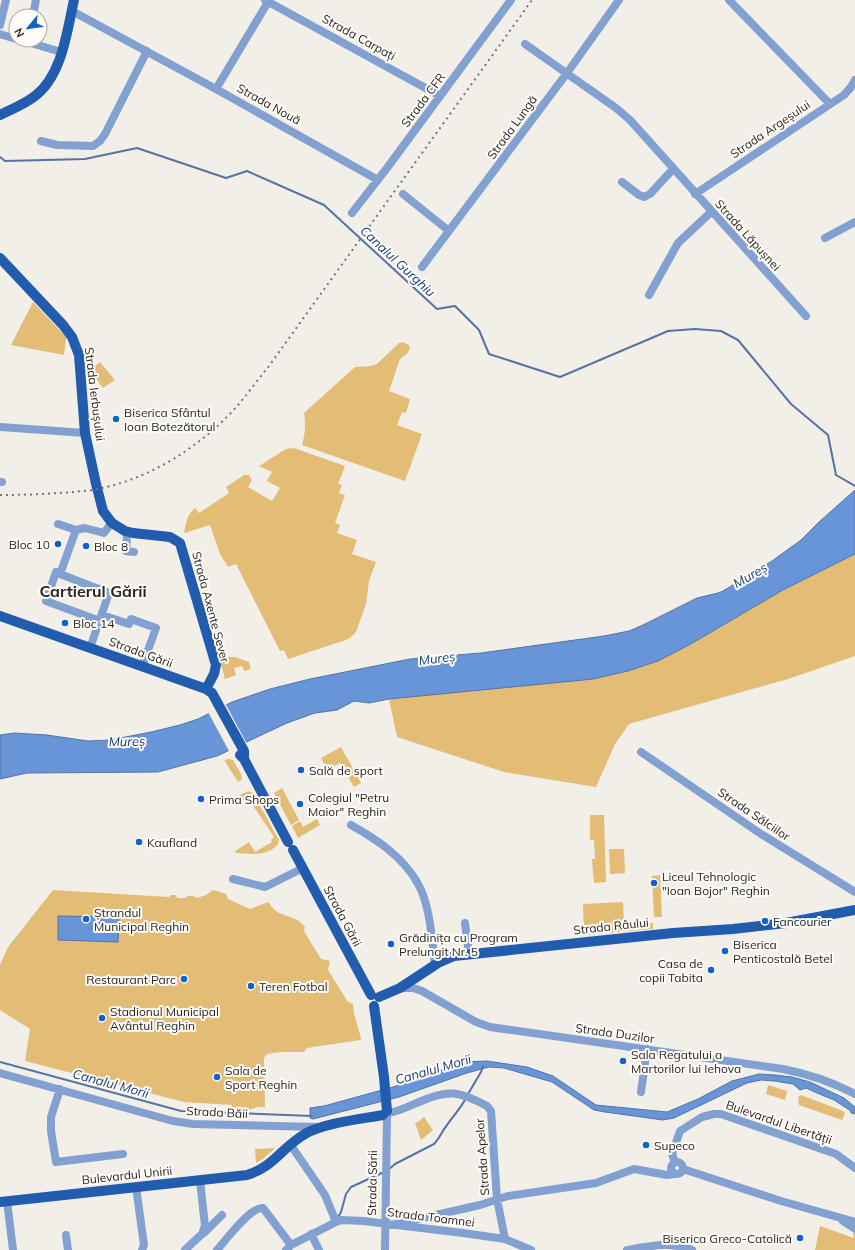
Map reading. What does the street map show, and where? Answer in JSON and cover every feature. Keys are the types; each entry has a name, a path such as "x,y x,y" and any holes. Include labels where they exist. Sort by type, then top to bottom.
{"main road":[{"path":"0,115 27,101 42,90 53,75 61,52 74,0"},
{"name":"Strada Ierbușului","path":"0,258 63,325 75,344 79,355 85,433 97,490"},
{"name":"Strada Axente Sever","path":"97,490 103,511 112,523 119,528 133,533 170,537 180,543 216,665 208,693"},
{"name":"Strada Gării","path":"0,616 90,648 208,693 303,868 375,996 368,998 370,1005 374,1006"},
{"name":"Strada Râului","path":"375,996 400,988 445,959 454,956 673,933 733,929 786,923 855,910"},
{"name":"Strada Sării","path":"374,1006 385,1082 386,1112"},
{"name":"Bulevardul Unirii","path":"3,1201 242,1176 256,1172 272,1162 290,1144 320,1127 386,1112"}],"street":[{"path":"0,25 6,0"},
{"name":"Strada CFR","path":"352,213 511,0"},
{"name":"Strada Lungă","path":"422,267 450,232 619,0"},
{"path":"729,0 830,104"},
{"path":"216,89 267,1"},
{"name":"Strada Carpați","path":"267,1 440,96"},
{"name":"Strada Nouă","path":"72,11 216,89 378,180"},
{"name":"Strada Lăpușnei","path":"525,44 616,108 630,120 806,316"},
{"path":"48,48 61,52"},
{"path":"41,140 57,145 69,146 93,146 100,141 147,51"},
{"name":"Strada Argeșului","path":"695,194 844,95 855,81"},
{"path":"622,182 644,197 650,194 673,169"},
{"path":"403,194 450,232"},
{"path":"649,295 678,243 711,212"},
{"path":"826,238 855,222"},
{"path":"0,427 85,433"},
{"path":"58,524 76,530 85,528 104,533 110,526"},
{"name":"Strada Gării","path":"60,574 76,530"},
{"path":"127,535 126,551 134,552"},
{"name":"Strada Gării","path":"90,648 101,618 109,593 56,572 46,601 101,618 129,624 131,619 156,628 144,660"},
{"name":"Strada Sălciilor","path":"641,752 761,834 855,892"},
{"path":"351,825 374,837 392,852 408,868 418,882 428,914 435,965"},
{"path":"232,879 265,887 303,868"},
{"path":"465,923 469,954"},
{"name":"Strada Duzilor","path":"400,988 409,987 422,991 476,1022 490,1027 757,1064 809,1074 829,1081 855,1094"},
{"path":"641,1092 647,1049"},
{"name":"Strada Băii","path":"0,1073 173,1121 193,1124 320,1127"},
{"path":"60,1089 50,1117 56,1162 122,1154"},
{"name":"Strada Apelor","path":"386,1112 400,1110 431,1096 443,1093 462,1095 479,1102 491,1111 497,1199 505,1239"},
{"name":"Strada Sării","path":"385,1250 386,1112"},
{"name":"Bulevardul Libertății","path":"673,1168 672,1154 680,1131 702,1117 714,1114 721,1114 836,1154 855,1168"},
{"path":"290,1144 325,1195 339,1221"},
{"path":"396,1224 480,1206 497,1199 521,1194 596,1183 634,1169 661,1174 681,1163 683,1170 855,1222"},
{"path":"200,1180 205,1219 205,1226 202,1234"},
{"path":"136,1187 144,1245 142,1250"},
{"path":"3,1201 13,1250"},
{"path":"217,1250 233,1230 259,1208 263,1208 288,1247"},
{"path":"185,1250 222,1216"},
{"path":"429,1216 429,1229"},
{"path":"837,1217 855,1229"},
{"name":"Strada Toamnei","path":"288,1247 339,1221 396,1224 505,1239 531,1250"},
{"path":"66,1235 68,1250"},
{"path":"312,1236 319,1250"},
{"path":"628,1250 666,1244 677,1245 692,1250"}],"shaded area":[{"path":"33,302 66,338 64,355 11,345"},
{"path":"403,342 410,346 410,348 407,354 400,359 389,391 410,399 406,413 402,412 397,425 422,434 405,481 302,445 305,429 304,413 355,367 377,364 399,343"},
{"path":"100,362 115,380 103,388 90,370"},
{"path":"294,448 345,466 338,484 342,485 339,493 345,495 335,523 340,525 337,533 357,540 352,554 376,562 369,581 366,604 356,632 346,640 288,659 284,650 280,651 236,564 228,567 220,554 210,525 184,533 187,519 192,510 195,508 199,513 229,493 226,487 244,475 249,475 252,480 248,487 272,501 280,488 267,481 272,472 259,466 286,449"},
{"path":"855,554 855,656 788,679 629,724 615,744 596,787 504,772 397,737 389,699 593,679 628,671 658,661 689,645 783,590"},
{"path":"219,657 235,657 249,662 251,669 244,671 242,666 234,668 236,675 225,679"},
{"path":"341,747 361,783 354,787 340,763 327,770 321,758"},
{"path":"224,760 233,760 241,774 242,779 238,782"},
{"path":"282,788 299,820 291,825 274,793"},
{"path":"248,791 253,793 279,840 275,847 271,850 260,854 236,853 235,851 249,842 255,852 272,842 271,840 274,837 247,797 243,800 240,795"},
{"path":"590,815 604,815 606,882 594,883 592,859 595,859 594,840 590,840"},
{"path":"317,819 320,825 298,838 292,826 300,821 303,827"},
{"path":"609,849 624,849 625,873 610,874"},
{"path":"660,875 662,917 654,917 652,876"},
{"path":"53,890 169,897 171,895 176,895 177,898 193,896 197,898 206,895 213,890 226,894 228,899 250,909 268,902 271,907 280,914 300,922 305,927 304,931 321,959 330,961 328,970 348,1002 353,1004 361,1040 307,1048 304,1052 281,1052 267,1054 264,1058 265,1107 257,1107 247,1111 231,1108 232,1105 184,1102 25,1061 30,1029 0,1010 0,965 8,947"},
{"path":"623,902 624,921 640,920 640,923 653,923 653,929 584,935 583,904"},
{"path":"768,1085 787,1091 785,1100 766,1094"},
{"path":"801,1095 843,1111 845,1114 842,1120 799,1105 798,1097"},
{"path":"424,1117 433,1130 421,1140 415,1123"},
{"path":"275,1148 263,1159 256,1163 255,1149"},
{"path":"820,1226 854,1238 853,1234 855,1231 855,1250 815,1250"}],"water":[{"name":"Mureș","path":"855,490 855,554 783,590 689,645 658,661 628,671 593,679 389,699 369,703 354,701 337,710 315,713 287,723 217,756 158,772 27,773 0,779 0,735 14,733 47,735 88,741 110,740 180,725 198,719 232,702 270,689 310,679 410,659 481,653 604,636 629,631 697,598 723,591 772,561 801,540"},
{"path":"58,916 119,917 118,942 58,940"},
{"path":"487,1061 527,1067 553,1076 596,1105 667,1112 698,1099 732,1081 759,1074 792,1077 810,1082 844,1098 855,1107 855,1114 851,1113 851,1111 834,1100 806,1088 800,1090 793,1084 761,1080 747,1083 674,1118 663,1120 594,1110 552,1082 504,1068 489,1067 467,1073 399,1097 313,1119 310,1118 310,1108 324,1106 393,1087 465,1062"}],"pier":[{"path":"225,703 247,744 230,753 208,712"}],"waterway":[{"name":"Canalul Gurghiu","path":"0,157 5,161 85,159 137,148 226,178 247,171 324,205 437,309 455,306 479,330 489,354 560,377 668,331 695,329 721,331 738,340 791,404 828,435 836,475 855,486"},
{"name":"Canalul Morii","path":"0,1062 181,1111 312,1116"},
{"path":"468,1094 483,1066"},
{"path":"388,1170 395,1164 434,1144 466,1098"},
{"path":"337,1219 341,1212 346,1194 351,1187 384,1172"}],"railway":[{"path":"0,495 85,491 117,484 156,469 175,458 225,419 269,366 532,0"}],"place":[{"name":"Biserica Sfântul Ioan Botezătorul","path":"116,419"},
{"name":"Bloc 10","path":"58,544"},
{"name":"Bloc 8","path":"86,546"},
{"name":"Bloc 14","path":"65,623"},
{"name":"Sală de sport","path":"301,770"},
{"name":"Prima Shops","path":"201,799"},
{"name":"Colegiul \"Petru Maior\" Reghin","path":"300,804"},
{"name":"Kaufland","path":"139,842"},
{"name":"Liceul Tehnologic \"Ioan Bojor\" Reghin","path":"654,883"},
{"name":"Ștrandul Municipal Reghin","path":"86,919"},
{"name":"Fancourier","path":"765,921"},
{"name":"Grădinița cu Program Prelungit Nr. 5","path":"391,944"},
{"name":"Biserica Penticostală Betel","path":"725,951"},
{"name":"Casa de copii Tabita","path":"711,970"},
{"name":"Restaurant Parc","path":"184,979"},
{"name":"Teren Fotbal","path":"251,986"},
{"name":"Stadionul Municipal Avântul Reghin","path":"102,1018"},
{"name":"Sala Regatului a Martorilor lui Iehova","path":"623,1061"},
{"name":"Sala de Sport Reghin","path":"217,1077"},
{"name":"Supeco","path":"646,1145"},
{"name":"Biserica Greco-Catolică","path":"800,1238"}],"district":[{"name":"Cartierul Gării","path":"93,591"}]}
